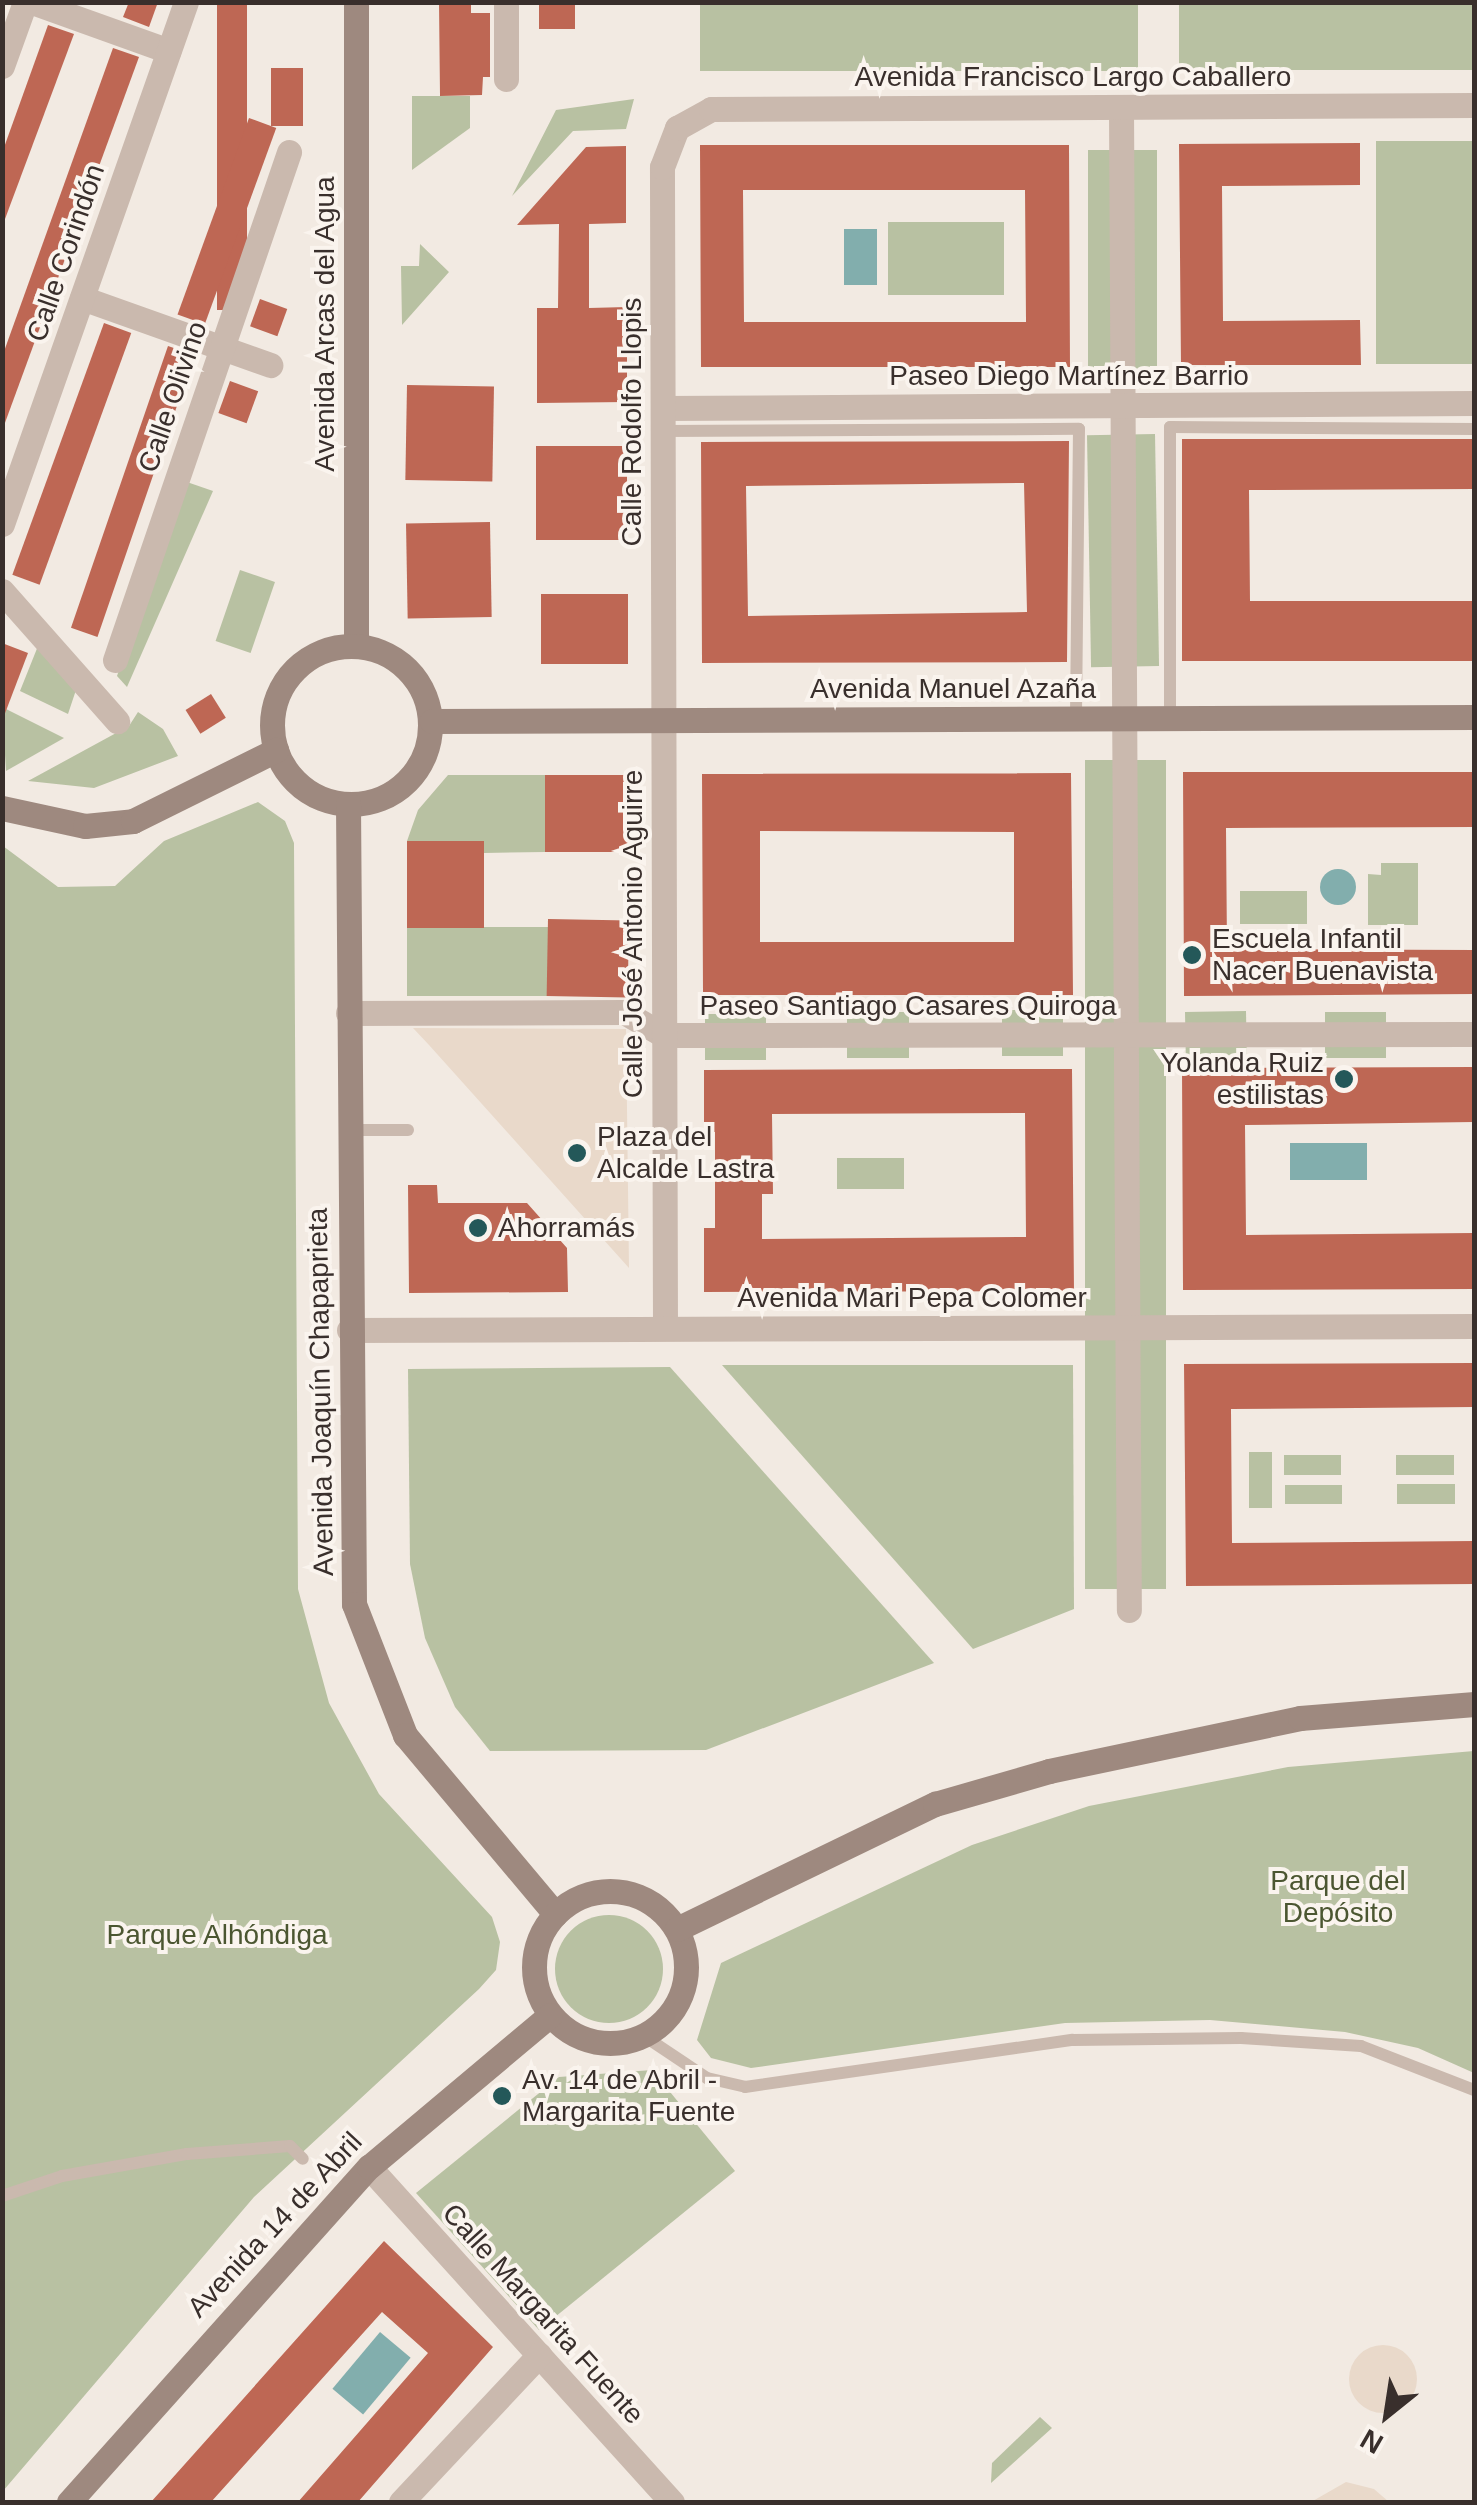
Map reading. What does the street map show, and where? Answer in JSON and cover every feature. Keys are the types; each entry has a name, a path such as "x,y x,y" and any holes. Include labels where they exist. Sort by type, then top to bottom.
{"street":[{"path":"2,66 29,2 169,51"},
{"name":"Calle Corindón","path":"2,524 186,2"},
{"name":"Avenida Arcas del Agua","path":"356,2 356,646"},
{"path":"506,2 506,78"},
{"name":"Avenida Francisco Largo Caballero","path":"677,128 711,109 1474,105"},
{"path":"1121,107 1120,405 1129,1036 1129,1610"},
{"name":"Calle Rodolfo Llopis","path":"662,720 662,167 677,128"},
{"name":"Calle Olivino","path":"114,660 289,152"},
{"path":"82,298 270,365"},
{"name":"Paseo Diego Martínez Barrio","path":"663,419 1120,405 1474,404"},
{"path":"2,590 118,721"},
{"path":"356,646 398,661 414,677 432,720 418,768 400,787 348,804 305,789 276,750 274,712 288,677 307,659 356,646"},
{"name":"Avenida Manuel Azaña","path":"432,720 1474,717"},
{"name":"Calle José Antonio Aguirre","path":"662,720 665,1328"},
{"path":"2,808 85,826 133,821 276,750"},
{"name":"Avenida Joaquín Chapaprieta","path":"348,804 354,1604 377,1679 405,1735 555,1914"},
{"name":"Paseo Santiago Casares Quiroga","path":"348,1014 624,1012 663,1035 1474,1034"},
{"name":"Avenida Mari Pepa Colomer","path":"349,1330 1474,1326"},
{"path":"677,1929 935,1804 1049,1771 1300,1718 1474,1704"},
{"path":"620,1891 662,1911 677,1929 686,1979 678,2003 644,2036 592,2042 550,2015 539,1996 535,1952 555,1914 596,1892 620,1891"},
{"name":"Avenida 14 de Abril","path":"70,2502 369,2166 550,2015"},
{"name":"Calle Margarita Fuente","path":"369,2166 672,2502"},
{"path":"401,2502 539,2355"}],"lane":[{"path":"663,419 1079,429 1076,719"},
{"path":"1170,718 1170,427 1474,429"},
{"path":"348,1130 408,1130"},
{"path":"644,2036 707,2078 745,2088 1073,2040 1241,2038 1361,2046 1474,2090"},
{"path":"2,2196 62,2176 187,2154 290,2146 303,2160"}],"green space":[{"path":"700,3 1138,3 1138,71 700,71"},
{"path":"1179,3 1474,3 1474,70 1179,70"},
{"path":"412,96 470,96 470,128 412,170"},
{"path":"634,99 626,129 573,131 512,196 556,110"},
{"path":"1376,141 1474,141 1474,364 1376,364"},
{"path":"1088,150 1157,150 1157,382 1088,382"},
{"path":"888,222 1004,222 1004,295 888,295"},
{"path":"420,244 449,272 402,325 401,266 419,266"},
{"path":"1155,434 1159,666 1091,667 1087,435"},
{"path":"184,481 213,491 127,687 117,676"},
{"path":"240,570 275,582 251,653 216,641"},
{"path":"38,646 76,690 68,714 20,691"},
{"path":"2,707 64,738 6,771"},
{"path":"138,712 163,729 178,756 94,788 28,781 129,726"},
{"path":"1085,760 1166,760 1166,1589 1085,1589"},
{"path":"448,775 545,775 545,852 484,853 483,841 407,841 418,810"},
{"name":"Parque Alhóndiga","path":"258,802 285,821 294,843 298,1589 329,1703 379,1794 492,1917 500,1942 496,1970 254,2197 3,2491 3,846 58,887 115,886 164,841"},
{"path":"1381,863 1418,863 1418,925 1368,925 1368,874 1381,875"},
{"path":"1240,891 1307,891 1307,924 1240,924"},
{"path":"407,927 548,927 548,996 407,996"},
{"path":"1002,1010 1063,1010 1063,1056 1002,1056"},
{"path":"1246,1011 1247,1057 1186,1058 1185,1012"},
{"path":"847,1012 909,1012 909,1058 847,1058"},
{"path":"1325,1012 1386,1012 1386,1058 1325,1058"},
{"path":"705,1014 766,1014 766,1060 705,1060"},
{"path":"837,1158 904,1158 904,1189 837,1189"},
{"path":"722,1365 1073,1365 1074,1609 973,1649"},
{"path":"670,1367 934,1663 706,1750 490,1751 455,1707 425,1638 410,1564 408,1369"},
{"path":"1249,1452 1272,1452 1272,1508 1249,1508"},
{"path":"1284,1455 1341,1455 1341,1475 1284,1475"},
{"path":"1396,1455 1454,1455 1454,1475 1396,1475"},
{"path":"1397,1484 1455,1484 1455,1504 1397,1504"},
{"path":"1285,1485 1342,1485 1342,1504 1285,1504"},
{"name":"Parque del Depósito","path":"1474,1751 1474,2073 1418,2048 1345,2032 1210,2020 1065,2023 751,2068 711,2058 697,2040 721,1963 972,1845 1089,1806 1288,1767"},
{"path":"609,1915 630,1919 647,1931 659,1948 663,1969 659,1990 647,2007 630,2019 609,2023 588,2019 571,2007 559,1990 555,1969 559,1948 571,1931 588,1919"},
{"path":"652,2070 735,2171 539,2330 416,2193 559,2077"},
{"path":"1040,2417 1052,2428 991,2483 992,2463"}],"shaded area":[{"name":"Plaza del Alcalde Lastra","path":"413,1028 626,1029 629,1268 429,1045"},
{"path":"1383,2345 1407,2355 1417,2379 1407,2403 1383,2413 1359,2403 1349,2379 1359,2355"},
{"path":"1346,2482 1374,2489 1389,2502 1311,2502"}],"water":[{"path":"844,229 877,229 877,285 844,285"},
{"path":"1338,869 1351,874 1356,887 1351,900 1338,905 1325,900 1320,887 1325,874"},
{"path":"1290,1143 1367,1143 1367,1180 1290,1180"},
{"path":"380,2332 411,2358 363,2414 332,2389"}],"building":[{"path":"129,2 158,2 149,27 123,17"},
{"path":"217,2 247,2 247,310 217,310"},
{"path":"439,2 471,2 471,13 490,13 490,77 483,77 482,95 440,96"},
{"path":"539,2 575,2 575,29 539,29"},
{"path":"48,25 74,34 2,227 2,153"},
{"path":"113,48 139,57 2,431 2,357"},
{"path":"271,68 303,68 303,126 271,126"},
{"path":"249,118 276,128 205,324 178,314"},
{"path":"1360,143 1360,185 1222,186 1223,321 1360,320 1361,365 1181,365 1179,144"},
{"path":"700,145 1069,145 1070,367 701,367","holes":["743,190 1025,190 1026,322 744,322"]},
{"path":"626,146 626,223 589,224 589,308 627,307 627,402 537,403 537,308 558,308 559,224 517,225 586,147"},
{"path":"260,299 287,309 277,336 250,326"},
{"path":"104,323 131,333 40,585 12,575"},
{"path":"168,346 194,355 97,637 71,628"},
{"path":"230,381 258,391 247,423 218,413"},
{"path":"407,385 494,387 492,482 405,480"},
{"path":"1182,439 1474,439 1474,489 1249,490 1250,601 1474,601 1474,661 1182,661"},
{"path":"1069,441 1067,662 702,663 701,442","holes":["1024,483 1027,612 748,616 746,486"]},
{"path":"536,446 627,446 627,540 536,540"},
{"path":"490,522 492,617 408,618 406,523"},
{"path":"541,594 628,594 628,664 541,664"},
{"path":"2,643 28,653 4,716 2,715"},
{"path":"211,694 226,718 200,734 186,710"},
{"path":"1183,772 1474,772 1474,827 1226,828 1227,949 1474,950 1474,994 1184,996"},
{"path":"1071,773 1073,995 703,995 702,774","holes":["760,831 1014,832 1014,942 760,942"]},
{"path":"545,775 628,775 628,852 545,852"},
{"path":"407,841 484,841 484,928 407,928"},
{"path":"548,919 629,920 628,997 547,996"},
{"path":"1474,1067 1474,1122 1245,1125 1246,1235 1474,1233 1474,1289 1183,1290 1182,1068"},
{"path":"1072,1069 1074,1291 704,1292 704,1228 715,1228 715,1132 704,1132 704,1070","holes":["1025,1113 1026,1237 762,1239 762,1194 773,1194 772,1114"]},
{"name":"Ahorramás","path":"408,1185 437,1185 438,1203 527,1203 567,1248 568,1292 409,1293"},
{"path":"1474,1363 1474,1407 1231,1409 1232,1543 1474,1541 1474,1584 1186,1586 1184,1364"},
{"path":"384,2241 493,2347 358,2502 298,2502 428,2353 382,2312 211,2502 151,2502"}],"place":[{"name":"Escuela Infantil Nacer Buenavista","path":"1192,955"},
{"name":"Yolanda Ruiz estilistas","path":"1344,1079"},
{"name":"Plaza del Alcalde Lastra","path":"577,1153"},
{"name":"Ahorramás","path":"478,1228"},
{"name":"Av. 14 de Abril - Margarita Fuente","path":"502,2096"}]}
